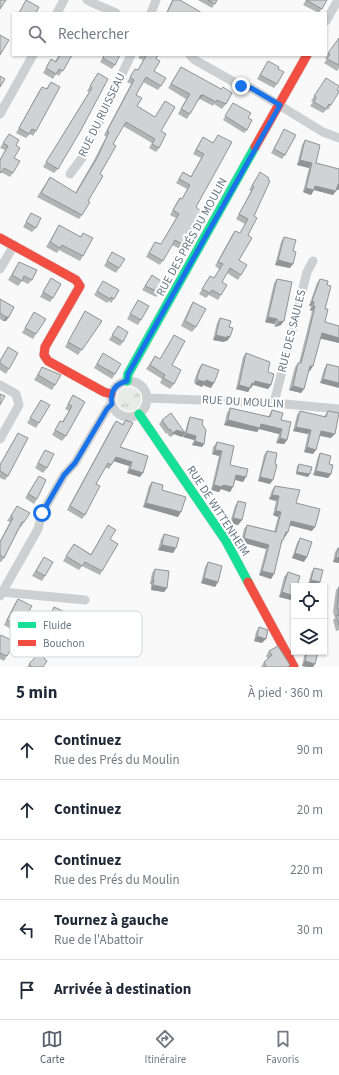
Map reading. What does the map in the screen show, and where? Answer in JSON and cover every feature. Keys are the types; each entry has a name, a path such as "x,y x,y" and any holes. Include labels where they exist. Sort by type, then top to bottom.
{"street":[{"path":"58,12 64,0"},
{"path":"87,0 114,12"},
{"path":"150,12 156,0"},
{"path":"327,19 338,0"},
{"path":"0,114 32,56"},
{"name":"RUE DU RUISSEAU","path":"70,174 82,158 131,56"},
{"path":"191,56 194,60 241,86 251,88 324,132 339,138"},
{"name":"RUE DES PRÉS DU MOULIN","path":"127,381 130,370 306,56"},
{"path":"0,238 76,280 80,286 45,347 44,354 48,360 104,392 111,394"},
{"path":"0,269 14,245"},
{"name":"RUE DES SAULES","path":"274,403 307,272 313,261"},
{"path":"127,381 138,384 142,387 147,398 145,407 134,416 122,416 112,404 111,394 117,385 127,381"},
{"path":"0,385 16,394 19,405 0,439"},
{"name":"RUE DU MOULIN","path":"147,398 274,403 339,409"},
{"path":"85,600 1,594 38,529 42,513 64,475 75,463 107,409 112,404"},
{"name":"RUE DE WITTENHEIM","path":"138,414 226,541 294,667"}],"green space":[{"path":"129,387 137,391 141,399 137,407 129,411 121,407 117,399 121,391"}],"building":[{"path":"0,0 6,0 0,9"},
{"path":"26,0 39,7 36,12 20,12"},
{"path":"173,0 180,0 200,12 167,12"},
{"path":"208,0 217,0 215,4"},
{"path":"306,0 327,0 322,9"},
{"path":"0,35 9,40 0,55"},
{"path":"339,38 339,65 327,59 330,54 328,53"},
{"path":"59,56 71,56 63,71 59,69 56,74 46,68 51,59 56,62"},
{"path":"104,56 120,56 115,65 103,58"},
{"path":"146,56 158,56 156,59 160,61 154,71 166,78 161,86 146,77 136,95 142,98 137,106 155,117 165,101 175,107 161,131 166,134 159,148 152,144 155,139 126,122 113,144 116,146 100,174 103,176 88,201 90,202 82,215 41,193 50,177 76,193 97,158 109,132 107,131 134,80 130,77 135,69 138,70"},
{"path":"268,61 279,67 278,69 284,72 277,84 260,75"},
{"path":"181,67 221,89 223,87 232,93 226,104 217,100 216,102 201,95 190,114 181,109 190,94 171,84"},
{"path":"98,73 108,79 58,169 46,162 92,88 90,86"},
{"path":"0,76 5,79 0,87"},
{"path":"326,78 339,86 337,90 339,92 331,105 329,104 326,109 314,102 316,97 314,96"},
{"path":"51,82 60,87 36,131 32,129 29,134 19,128 42,87 47,89"},
{"path":"233,103 251,113 248,118 252,120 247,130 225,116"},
{"path":"284,129 296,135 285,155 274,149"},
{"path":"9,134 19,140 16,145 20,148 14,158 20,161 13,173 4,168 1,173 0,160 8,146 3,143"},
{"path":"218,135 232,142 196,207 202,212 190,232 192,233 190,237 192,238 187,247 175,240 163,261 149,253 155,242 161,244 179,214 173,210 180,198 182,199 190,185 179,179 183,172 191,177 204,154 196,150 203,137 213,143"},
{"path":"305,140 320,145 316,163 339,169 339,185 338,184 336,191 315,186 314,190 306,188 312,163 300,160"},
{"path":"260,172 269,178 268,180 270,181 254,216 257,218 248,235 252,238 239,260 247,265 241,275 230,268 222,282 227,285 221,295 212,290 210,293 202,289 210,276 214,278 223,264 218,262 235,231 240,233 248,219 239,214 254,187 252,186"},
{"path":"31,213 41,218 36,228 26,222"},
{"path":"59,225 81,237 83,233 93,238 83,256 62,245 60,248 50,242"},
{"path":"284,237 296,240 293,251 296,252 293,264 278,260"},
{"path":"112,252 125,259 119,268 107,261"},
{"path":"19,262 37,270 32,280 24,276 22,281 12,275"},
{"path":"152,275 164,283 159,292 145,286"},
{"path":"51,278 61,284 53,298 43,292"},
{"path":"277,279 292,282 284,321 279,322 277,319 268,317"},
{"path":"320,279 328,281 327,285 331,286 325,309 328,309 325,322 339,326 339,338 322,333 313,366 310,366 304,389 293,386 298,363 301,363 315,306 313,306 314,302 312,301"},
{"path":"103,281 119,290 114,299 111,297 110,299 97,291"},
{"path":"0,299 14,307 9,317 6,317 0,313"},
{"path":"138,300 149,306 141,320 130,314"},
{"path":"193,302 206,309 196,327 185,321"},
{"path":"85,311 102,321 82,350 68,342"},
{"path":"34,312 46,319 36,334 25,328"},
{"path":"220,318 231,321 229,327 233,328 230,337 227,336 227,338 216,335"},
{"path":"118,326 128,332 123,342 112,335"},
{"path":"174,335 185,341 172,365 181,370 174,384 163,378 165,375 150,365 155,356 160,359"},
{"path":"8,347 18,353 9,369 0,363"},
{"path":"103,353 121,364 115,374 97,364"},
{"path":"246,353 270,362 268,372 274,374 271,385 255,381 254,384 252,383 250,388 239,385"},
{"path":"202,364 219,370 214,383 206,380 205,382 198,380 197,377"},
{"path":"327,364 339,367 339,383 323,379"},
{"path":"42,367 61,375 55,385 38,375"},
{"path":"0,394 5,396 0,405"},
{"path":"73,395 85,402 66,436 55,430 60,421 63,422 72,406 68,404"},
{"path":"41,400 50,405 39,423 30,418"},
{"path":"230,408 270,417 272,410 283,413 281,420 291,422 287,440 280,438 282,429 261,424 260,428 228,420"},
{"path":"300,411 326,417 328,411 339,413 335,434 321,431 316,450 307,447 311,430 296,427"},
{"path":"171,413 185,433 177,430 173,433 162,420"},
{"path":"190,417 203,420 202,424 206,430 204,444 195,441 196,436 186,433"},
{"path":"126,420 133,423 120,447 148,456 143,473 130,469 132,462 116,457 111,465 108,463 96,484 100,486 85,515 70,506 116,421 123,425"},
{"path":"18,433 28,438 8,476 0,471 0,465"},
{"path":"217,442 234,446 230,465 248,469 246,477 236,475 233,487 214,485 222,451 215,450"},
{"path":"45,450 54,454 47,468 38,463"},
{"path":"267,451 277,453 275,464 277,465 273,480 260,477"},
{"path":"320,453 331,456 329,464 333,465 331,474 316,471"},
{"path":"299,464 312,467 310,474 297,472"},
{"path":"39,476 46,480 37,499 28,494"},
{"path":"152,482 163,485 162,490 186,497 181,512 146,503"},
{"path":"275,486 300,490 296,503 320,509 315,527 291,521 288,532 286,532 282,540 274,574 262,571 269,545 244,538 247,525 276,532 281,512 276,511 279,496 272,495"},
{"path":"238,501 246,503 242,520 233,518"},
{"path":"17,506 30,513 24,522 22,522 4,558 0,555 0,542 13,518 11,516"},
{"path":"108,525 116,530 110,539 118,544 102,571 85,562 82,566 66,556 74,544 91,555"},
{"path":"164,534 179,538 176,548 162,545"},
{"path":"300,538 312,542 307,557 295,553"},
{"path":"339,548 339,558 336,557"},
{"path":"44,557 53,562 45,576 36,571"},
{"path":"208,562 222,566 218,582 204,578"},
{"path":"314,568 323,570 320,582 311,580"},
{"path":"155,569 169,571 167,588 153,585"},
{"path":"288,572 300,576 298,583 291,583 291,595 282,592"},
{"path":"339,587 339,616 337,607"},
{"path":"18,599 32,606 29,611 12,611"},
{"path":"54,607 63,611 52,611"},
{"path":"10,614 10,622 7,620"},
{"path":"336,615 339,616 339,625"},
{"path":"259,627 268,630 266,639 257,636"},
{"path":"1,635 10,640 10,651 7,656 0,653"},
{"path":"278,646 290,665 287,667 264,667 266,666 264,662 272,655 269,651"},
{"path":"306,655 317,655 315,664 305,661"},
{"path":"35,657 43,657 47,661 43,667 32,667 29,664"}],"traffic: fast":[{"path":"127,381 128,374 255,147"},
{"path":"139,414 226,541 248,582"}],"traffic: jam":[{"path":"255,147 306,56"},
{"path":"0,238 76,280 80,286 45,347 44,355 48,361 104,392 111,394"},
{"path":"248,582 294,667"}],"route":[{"path":"42,513 64,475 75,463 107,409 112,404 111,394 114,389 117,385 127,381 128,374 280,105 251,88 241,86"}]}
